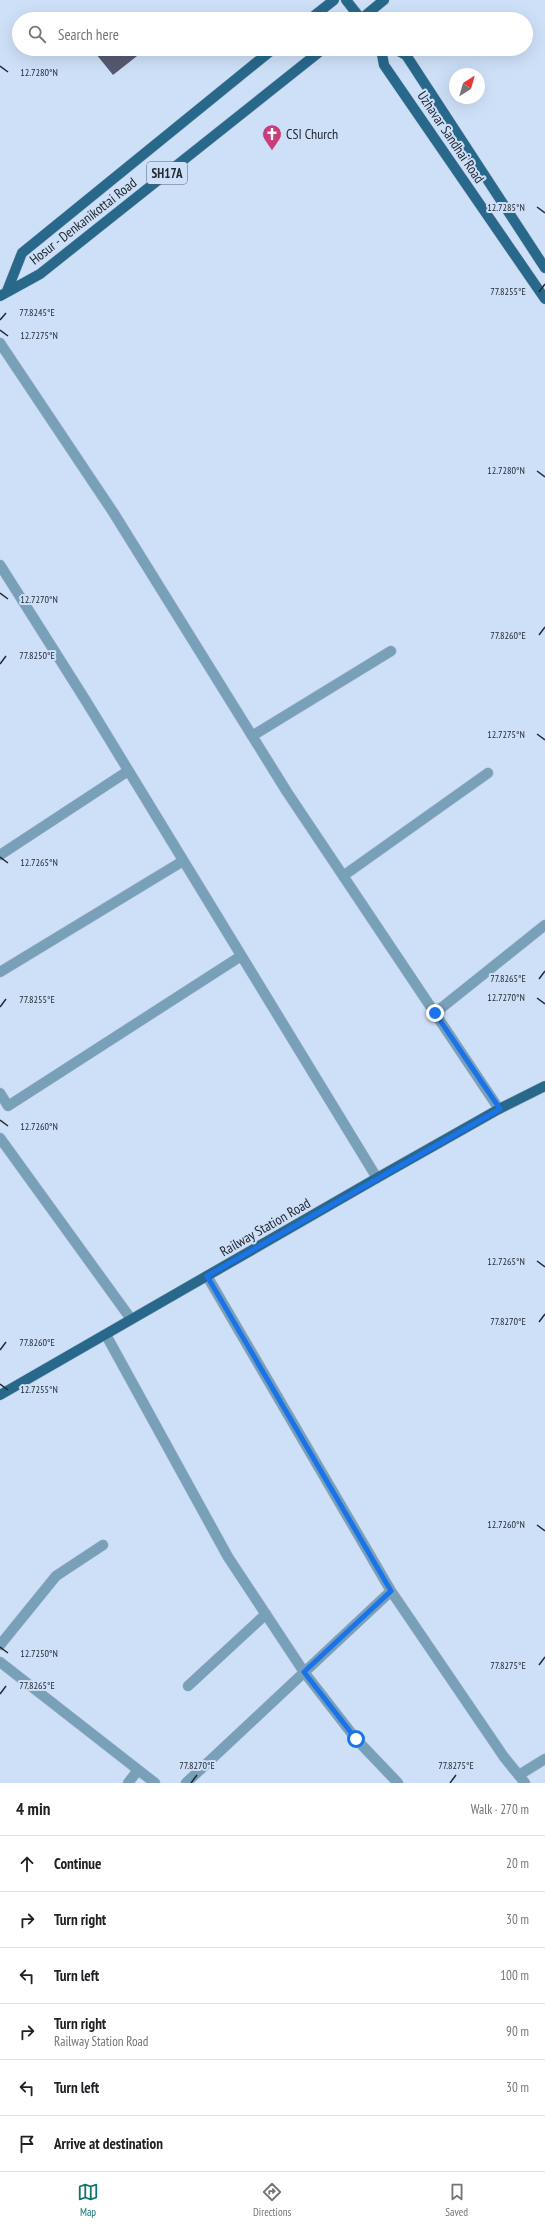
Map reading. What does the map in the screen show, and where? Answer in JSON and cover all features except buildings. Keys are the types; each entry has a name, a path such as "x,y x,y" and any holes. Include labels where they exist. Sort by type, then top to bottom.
{"main road":[{"path":"319,12 334,0"},
{"path":"346,0 355,12"},
{"path":"369,12 384,0"},
{"name":"Hosur - Denkanikottai Road","path":"4,293 22,253 265,56"},
{"name":"Hosur - Denkanikottai Road","path":"4,293 40,274 314,56"},
{"name":"Uzhavar Sandhai Road","path":"382,56 384,65 545,299"},
{"path":"407,56 545,268"},
{"name":"Railway Station Road","path":"0,1395 377,1178 500,1109 545,1086"}],"street":[{"path":"0,343 113,512 252,736 343,876 500,1109"},
{"path":"0,565 377,1178"},
{"path":"252,736 391,651"},
{"path":"0,855 128,771"},
{"path":"343,876 488,773"},
{"path":"0,972 183,861"},
{"path":"435,1013 545,925"},
{"path":"0,1093 4,1108 241,956"},
{"path":"0,1138 132,1320"},
{"path":"207,1276 391,1591 504,1757 522,1779 545,1759"},
{"path":"106,1335 228,1557 304,1672 356,1739 398,1783"},
{"path":"0,1645 56,1576 102,1545"},
{"path":"186,1783 391,1591"},
{"path":"188,1686 266,1614"},
{"path":"0,1662 155,1783"},
{"path":"128,1783 138,1770"}],"place":[{"name":"CSI Church","path":"272,151"}],"route":[{"path":"356,1739 304,1672 391,1591 207,1276 500,1109 435,1013"}]}
